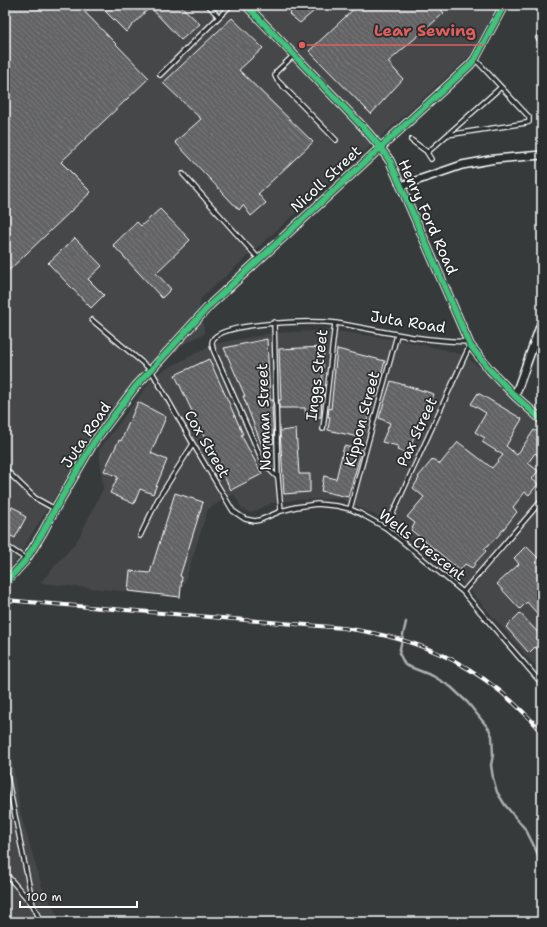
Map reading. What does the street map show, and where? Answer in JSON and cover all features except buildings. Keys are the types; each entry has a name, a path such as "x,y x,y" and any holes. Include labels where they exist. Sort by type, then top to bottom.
{"street":[{"name":"Henry Ford Road","path":"246,5 362,126 390,161 469,344"},
{"name":"Nicoll Street","path":"203,312 259,258 475,59 504,5"},
{"path":"401,186 462,165 495,159 542,155"},
{"name":"Juta Road","path":"5,583 26,559 94,442 136,386 203,312"},
{"path":"515,396 542,321"},
{"path":"469,344 490,370 515,396 542,420"}],"lane":[{"path":"208,5 219,17"},
{"path":"160,75 231,5"},
{"path":"538,38 542,35"},
{"path":"294,55 276,72 275,76 277,80 336,140"},
{"path":"447,135 528,122 529,117 475,59"},
{"path":"428,152 501,87"},
{"path":"411,140 428,152 431,159"},
{"path":"183,174 259,258"},
{"path":"92,320 151,370"},
{"name":"Juta Road","path":"278,478 262,460 213,349 212,340 215,337 221,333 233,329 274,322 310,321 335,323 397,335 469,344"},
{"name":"Norman Street","path":"274,322 278,478 281,511"},
{"name":"Inggs Street","path":"323,429 335,323"},
{"name":"Kippon Street","path":"350,509 397,335"},
{"name":"Pax Street","path":"386,528 469,344"},
{"name":"Cox Street","path":"151,370 233,511 240,517 250,520"},
{"path":"140,536 158,499 193,444"},
{"path":"5,469 35,498 55,509"},
{"path":"463,592 542,500"},
{"name":"Wells Crescent","path":"250,520 260,520 281,511 317,504 350,509 386,528 463,592 542,684"},
{"path":"5,545 26,559"},
{"path":"538,680 542,676"},
{"path":"5,766 33,904 41,922"},
{"path":"5,873 33,904"}],"shaded area":[{"path":"5,5 499,5 473,53 201,298 199,308 205,333 147,364 86,446 7,575 5,592"},
{"path":"329,330 399,340 464,355 497,381 542,424 542,674 468,588 388,521 341,499 295,500 272,503 251,513 242,509 234,494 208,509 180,597 40,583 77,541 103,489 99,450 155,375 213,344 273,333"},
{"path":"5,716 21,815 42,887 61,922 5,922"}],"waterway":[{"path":"406,622 399,653 405,665 433,676 451,687 468,703 489,729 492,736 493,755 491,765 497,792 505,805 526,830 542,864"}],"railway":[{"path":"5,600 343,628 402,640 453,660 477,674 499,690 542,732"}],"cycle path":[{"path":"246,5 362,126 390,161 470,345 490,370 515,396 542,420"},
{"path":"5,583 25,561 94,442 136,386 211,304 470,65 475,59 504,5"}],"place":[{"name":"Lear Sewing","path":"302,45"}]}
